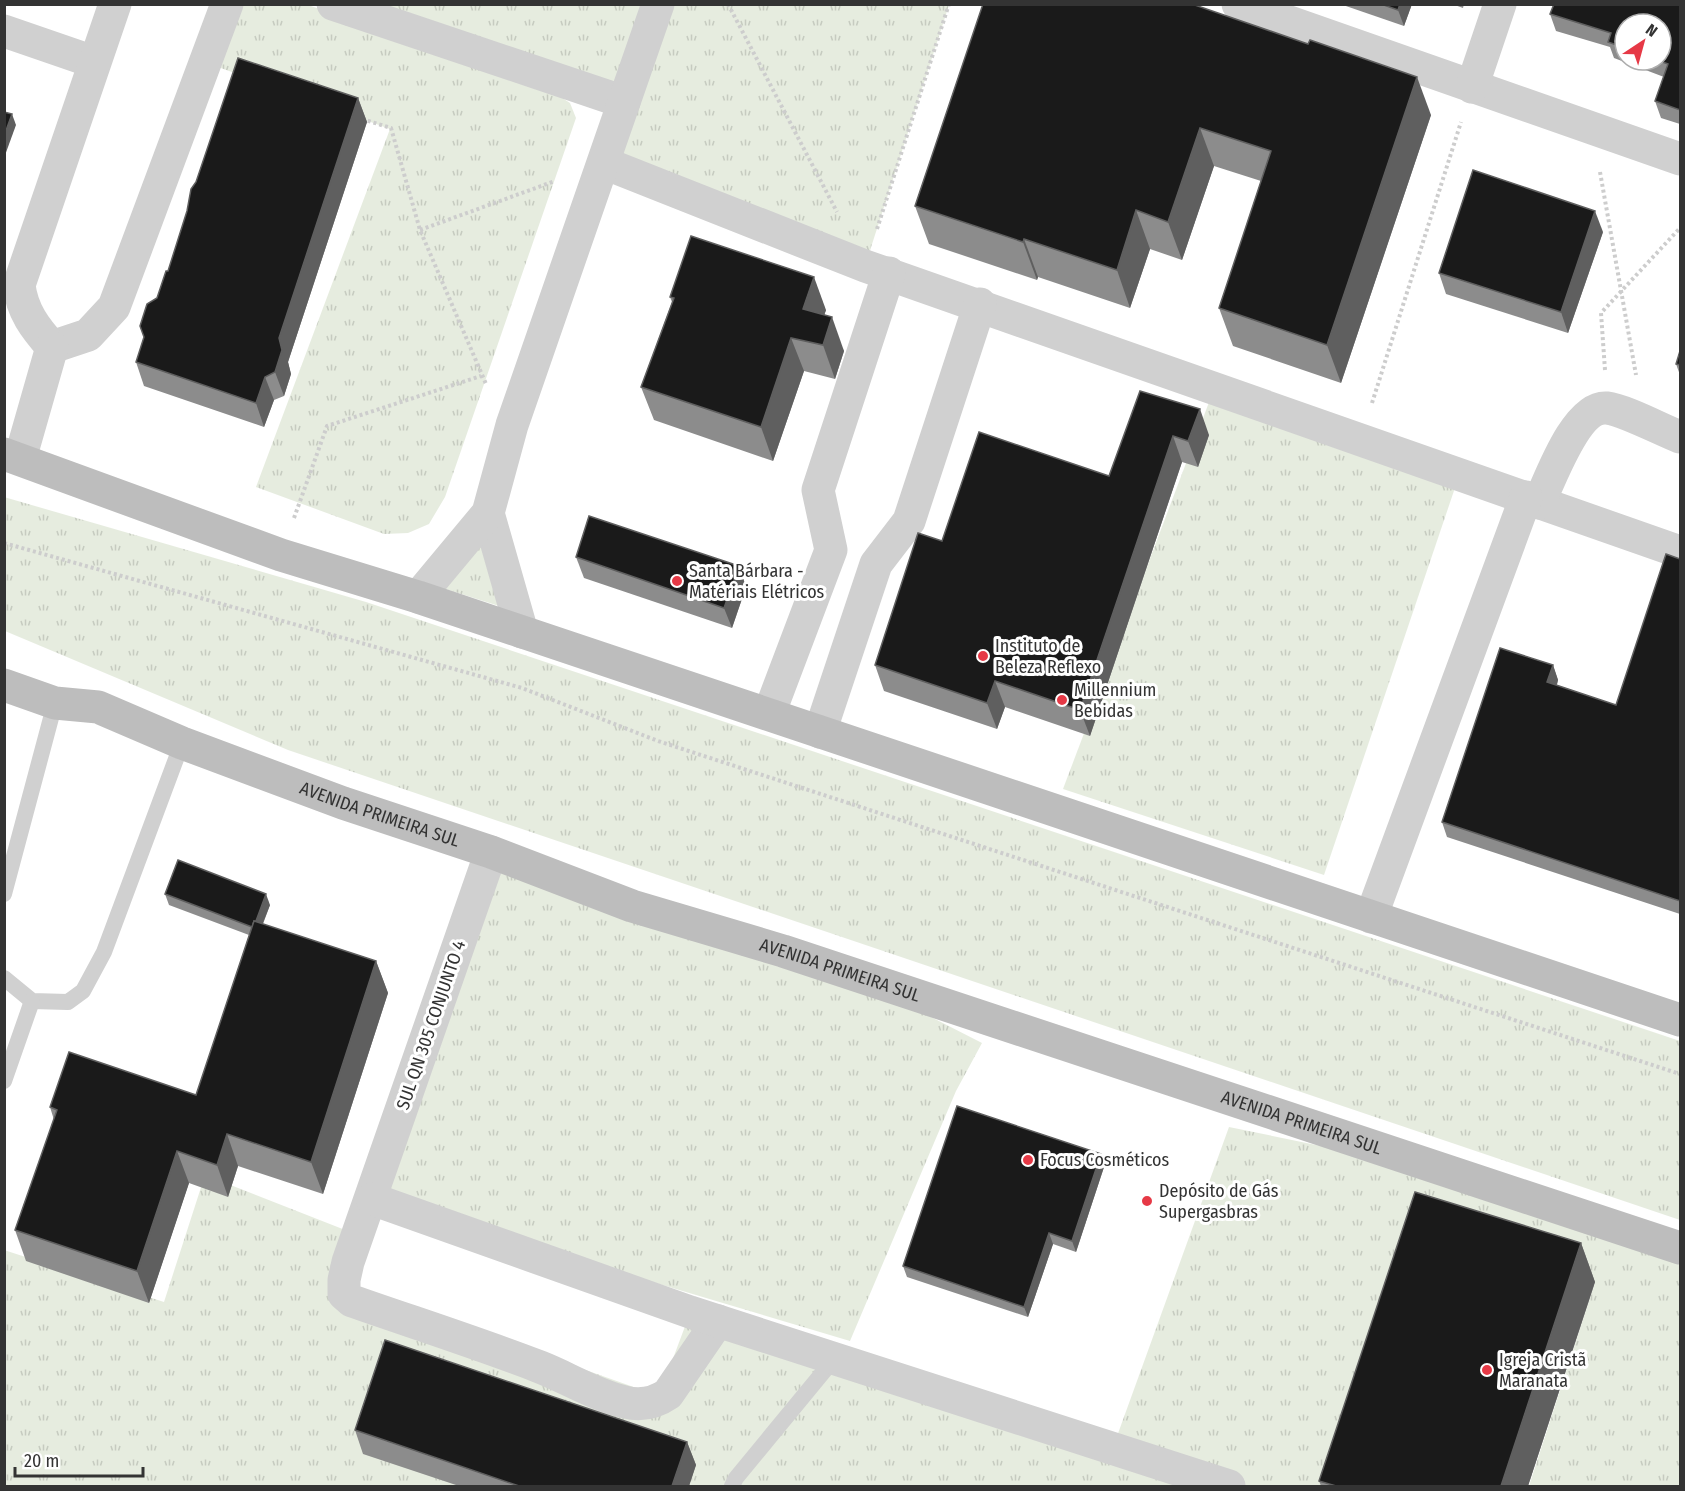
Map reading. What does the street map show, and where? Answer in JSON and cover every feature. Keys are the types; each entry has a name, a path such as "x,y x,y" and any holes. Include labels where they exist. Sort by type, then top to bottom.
{"main road":[{"path":"12,457 280,555 418,597 1680,1020"},
{"name":"AVENIDA PRIMEIRA SUL","path":"4,685 55,703 98,706 182,743 343,803 491,852 632,906 783,951 1680,1248"}],"street":[{"path":"52,347 33,325 20,301 19,285 115,4"},
{"path":"52,347 88,335 114,307 227,4"},
{"path":"333,4 624,102"},
{"path":"418,597 488,513 512,425 658,4"},
{"path":"1238,4 1680,159"},
{"path":"1472,87 1500,4"},
{"path":"4,32 94,62"},
{"path":"604,163 877,269 1680,552"},
{"path":"769,714 831,550 818,490 877,269"},
{"path":"820,732 876,564 909,521 980,304"},
{"path":"12,457 52,347"},
{"path":"1371,917 1533,500 1571,436 1591,412 1608,408 1680,437"},
{"path":"488,513 522,632"},
{"path":"831,550 876,564"},
{"name":"SUL QN 305 CONJUNTO 4","path":"491,852 345,1273 343,1288 346,1297 540,1367 626,1403 644,1404 658,1401 668,1394 718,1321"},
{"path":"372,1199 718,1321 1229,1486"}],"lane":[{"path":"4,894 55,703"},
{"path":"4,978 32,1001 68,1002 83,991 96,970 182,743"},
{"path":"4,1081 32,1001"},
{"path":"732,1486 736,1478 834,1359"}],"path":[{"path":"728,4 838,213"},
{"path":"877,269 949,4"},
{"path":"1361,438 1472,87"},
{"path":"358,117 391,128 420,230 481,376 512,425"},
{"path":"1592,130 1644,422"},
{"path":"420,230 604,163"},
{"path":"1608,408 1601,313 1680,228"},
{"path":"280,555 327,426 481,376"},
{"path":"4,543 522,688 658,741 1680,1074"}],"green space":[{"path":"238,5 308,5 547,88 570,103 576,118 445,497 429,524 408,533 384,534 256,487 390,129 218,67"},
{"path":"333,5 949,5 865,266 604,163 624,102"},
{"path":"1214,389 1460,473 1324,875 1063,789"},
{"path":"4,497 366,602 1680,1041 1680,1220 288,750 5,631"},
{"path":"490,519 515,611 430,584"},
{"path":"505,856 839,970 982,1043 956,1091 850,1341 381,1201"},
{"path":"1229,1127 1457,1174 1680,1248 1680,1486 1529,1486 1595,1282 1344,1486 5,1486 4,1250 164,1302 205,1175 363,1237 351,1287 659,1396 690,1313 1116,1439"}],"building":[{"path":"983,4 1192,4 1308,44 1310,40 1417,77 1327,345 1219,308 1271,151 1200,128 1168,222 1136,210 1117,270 915,206"},
{"path":"1381,4 1400,4 1398,10"},
{"path":"1554,4 1680,4 1680,110 1655,101 1665,72 1673,72 1673,12 1613,12 1613,44 1608,42 1611,33 1550,14"},
{"path":"238,58 358,98 279,338 282,350 275,372 265,377 256,403 136,362 144,337 140,326 147,304 157,298 166,271 168,271 187,211 191,189 196,182"},
{"path":"4,112 12,114 4,136"},
{"path":"1473,170 1595,211 1561,312 1439,273"},
{"path":"691,236 814,277 803,309 832,317 823,345 791,338 761,427 641,387 674,298 670,297"},
{"path":"1680,351 1680,365 1676,364"},
{"path":"1140,391 1200,409 1188,441 1173,436 1080,710 995,681 987,703 875,665 918,533 942,541 979,432 1109,476"},
{"path":"589,516 739,566 724,608 576,557"},
{"path":"1666,554 1680,559 1680,901 1442,822 1500,648 1553,665 1547,682 1616,705"},
{"path":"178,860 266,894 252,927 165,894"},
{"path":"254,921 376,961 311,1162 227,1134 217,1165 177,1151 137,1271 15,1230 57,1110 50,1107 69,1052 196,1095"},
{"path":"957,1106 1101,1154 1072,1241 1049,1233 1024,1307 903,1266"},
{"path":"1415,1192 1581,1243 1501,1486 1336,1486 1319,1481"},
{"path":"385,1340 687,1442 672,1486 519,1486 355,1430"}],"place":[{"name":"Santa Bárbara - Matériais Elétricos","path":"677,581"},
{"name":"Instituto de Beleza Reflexo","path":"983,656"},
{"name":"Millennium Bebidas","path":"1062,700"},
{"name":"Focus Cosméticos","path":"1028,1160"},
{"name":"Depósito de Gás Supergasbras","path":"1147,1201"},
{"name":"Igreja Cristã Maranata","path":"1487,1370"}]}
